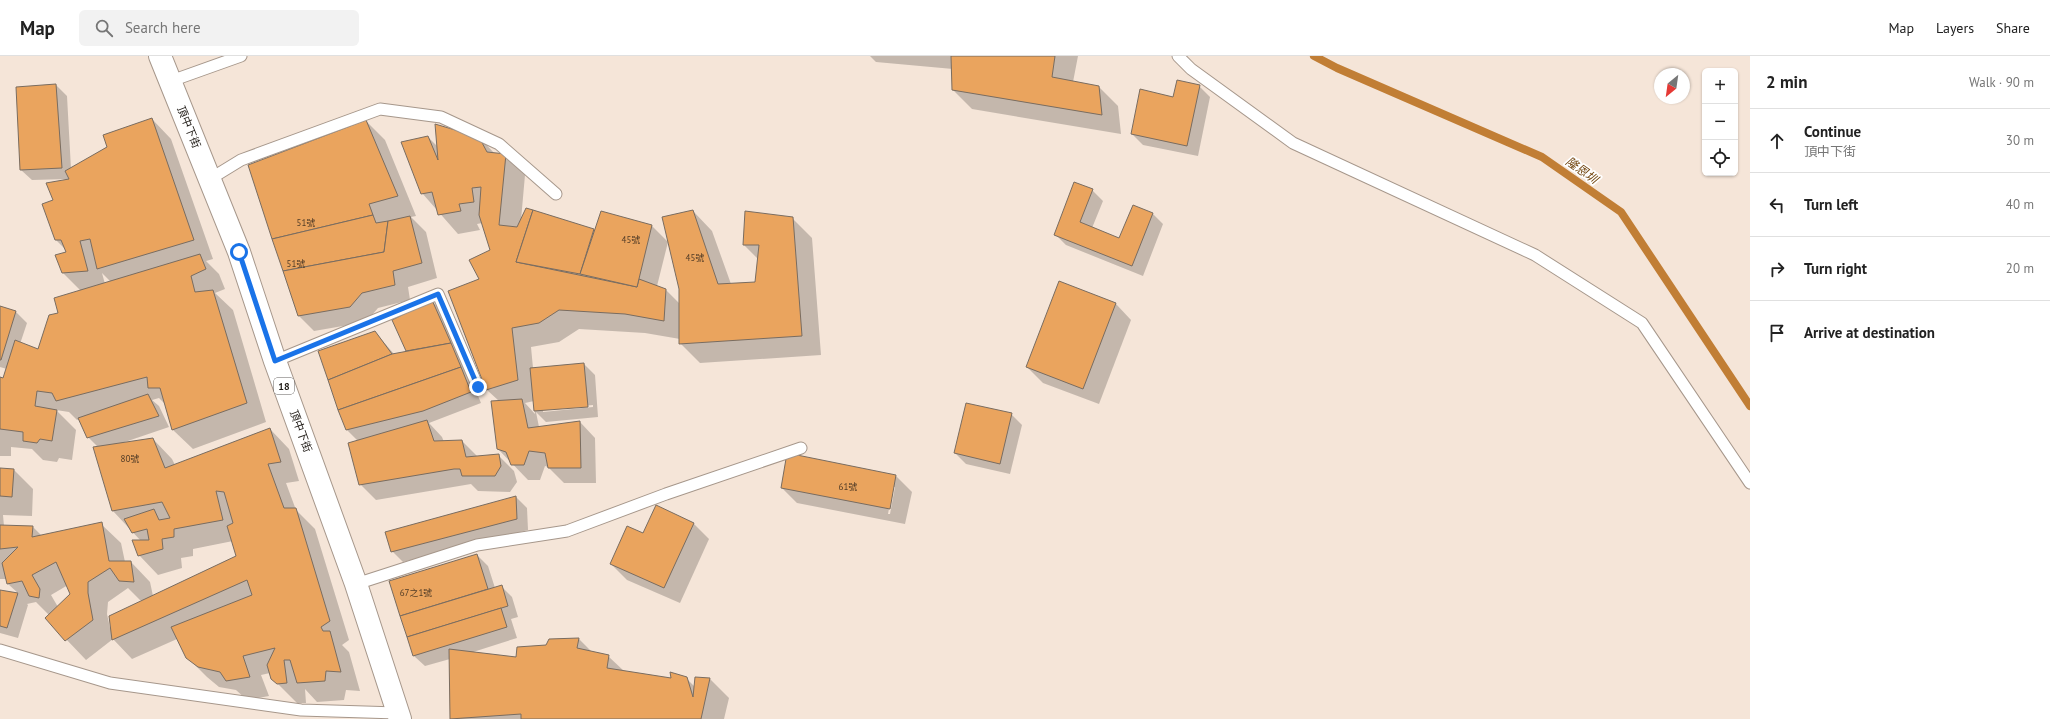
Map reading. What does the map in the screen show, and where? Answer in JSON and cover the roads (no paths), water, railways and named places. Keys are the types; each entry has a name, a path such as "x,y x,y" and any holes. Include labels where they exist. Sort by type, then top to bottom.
{"main road":[{"name":"頂中下街","path":"160,56 239,252 275,361 356,584 399,716"}],"lane":[{"path":"171,81 241,56"},
{"path":"1178,56 1191,69 1293,143 1535,255 1642,323 1750,483"},
{"path":"210,179 241,160 380,109 441,117 499,144 556,194"},
{"path":"275,361 438,294 478,387"},
{"path":"356,584 476,545 567,531 666,494 801,448"},
{"path":"0,650 110,683 301,710 399,716"}],"waterway":[{"name":"隆恩圳","path":"1314,56 1337,68 1542,157 1621,212 1750,406"}]}
